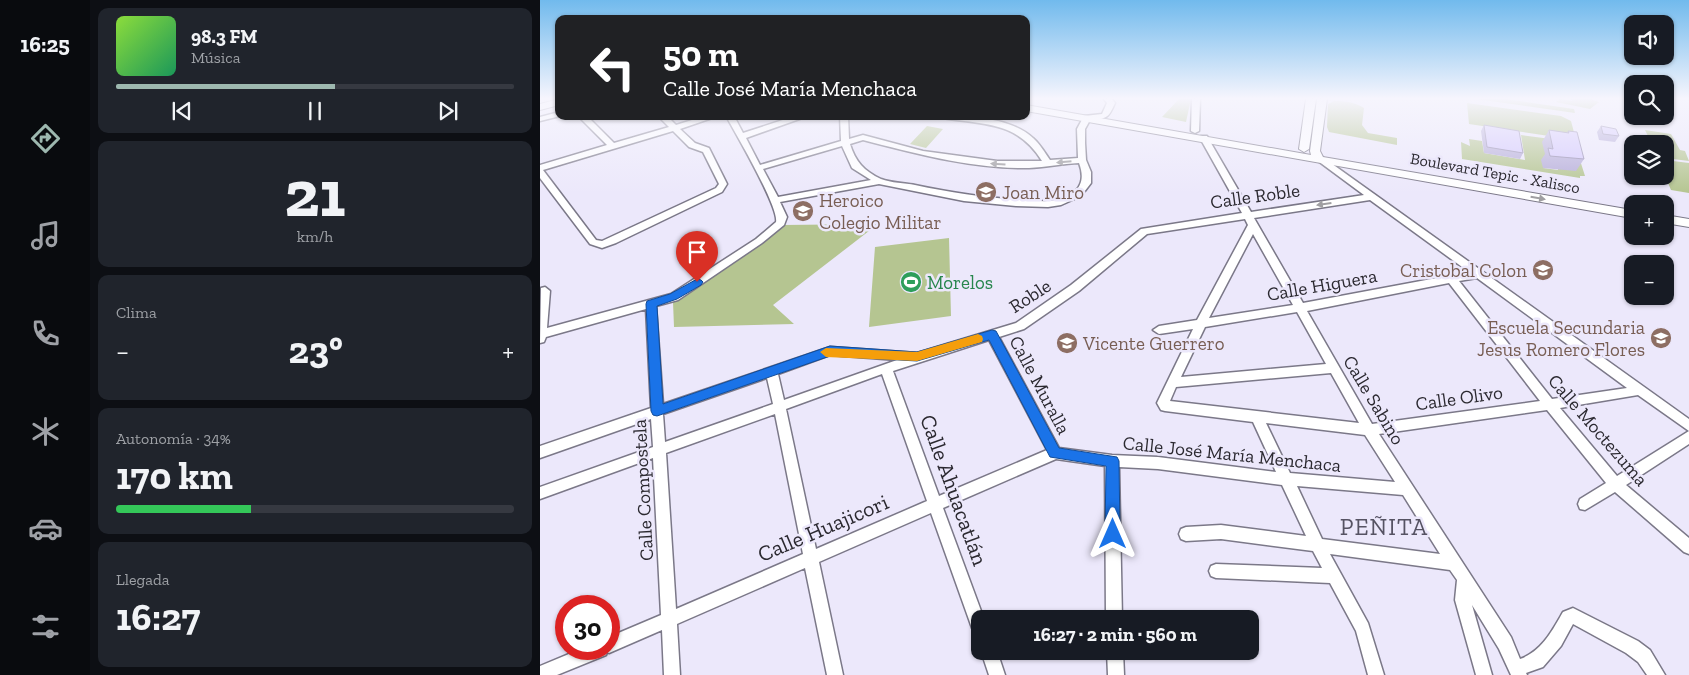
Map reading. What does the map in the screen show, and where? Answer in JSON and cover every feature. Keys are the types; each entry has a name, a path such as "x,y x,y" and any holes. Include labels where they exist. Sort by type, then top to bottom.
{"main road":[{"name":"Boulevard Tepic - Xalisco","path":"1170,130 1624,203"},
{"name":"Boulevard Tepic - Xalisco","path":"1178,130 1312,153 1624,212"},
{"path":"1312,130 1312,153"},
{"path":"1312,153 1316,130"},
{"path":"1674,212 1689,214"},
{"path":"1674,220 1689,223"}],"street":[{"path":"596,130 612,146"},
{"path":"540,168 666,130"},
{"path":"540,172 594,242 607,244 722,187 723,182 706,150 692,145 678,130"},
{"path":"545,291 540,337 674,296 773,230 781,223 782,217 775,200 738,130"},
{"path":"741,137 760,130"},
{"path":"844,130 845,142 855,166 879,181 964,198 1048,204 1072,198 1087,183 1087,172 1082,160 1081,130"},
{"path":"1014,130 1028,138 1038,148 1047,163"},
{"path":"1200,130 1200,135"},
{"name":"Calle Sabino","path":"1200,135 1369,430 1505,644 1518,672"},
{"path":"758,168 857,138 869,138 953,159 997,164 1082,160"},
{"path":"1312,153 1689,426"},
{"path":"775,200 879,181"},
{"name":"Calle Roble","path":"1144,231 1250,220 1372,197"},
{"path":"1172,383 1250,220"},
{"name":"Roble","path":"540,493 917,357 1020,326 1074,288 1144,231"},
{"name":"Calle Higuera","path":"1201,323 1300,308 1478,274"},
{"name":"Calle Moctezuma","path":"1452,280 1549,404 1616,485 1689,547"},
{"name":"Calle Compostela","path":"651,304 672,675"},
{"path":"1159,330 1201,323"},
{"name":"Calle Muralla","path":"992,334 1055,453"},
{"path":"540,452 830,351 917,357"},
{"name":"Calle Ahuacatlán","path":"886,368 973,610"},
{"path":"1172,383 1333,368"},
{"path":"772,371 835,675"},
{"name":"Calle Olivo","path":"1172,383 1163,403 1164,406 1369,430 1605,397 1640,390"},
{"path":"1257,417 1285,480 1333,576 1363,628 1376,675"},
{"path":"1585,504 1689,437"},
{"name":"Calle José María Menchaca","path":"1055,453 1112,461 1158,463 1285,480 1406,489"},
{"name":"Calle Huajicori","path":"620,640 1055,453"},
{"path":"1112,461 1114,610"},
{"path":"1186,534 1221,532 1452,563"},
{"path":"1216,571 1333,576"},
{"path":"1464,580 1462,585 1463,600 1484,675"},
{"path":"1518,672 1537,661 1555,640 1568,617 1573,616 1632,647 1644,656 1657,675"},
{"path":"540,674 574,660"},
{"path":"992,660 997,675"},
{"path":"1115,660 1116,675"}],"green space":[{"path":"923,130 942,130 926,148 910,144"},
{"path":"1328,130 1366,130 1368,133 1397,138 1397,145"},
{"path":"1512,130 1574,130 1576,140"},
{"path":"1645,130 1648,130 1671,134 1648,135"},
{"path":"1521,135 1551,139 1543,168 1558,170 1558,168 1579,157 1585,176 1580,176 1580,178 1462,159 1461,142 1470,146 1469,139 1482,141 1484,153 1525,160"},
{"path":"1674,139 1680,150 1685,151 1689,161 1674,159"},
{"path":"1674,161 1689,163 1689,193 1671,190 1669,185 1674,185"},
{"path":"878,224 773,305 794,324 674,327 673,302 782,225"},
{"name":"Morelos","path":"949,238 951,316 869,327 875,247"}],"building":[{"path":"1485,130 1516,130 1519,131 1523,153 1487,147"},
{"path":"1549,130 1577,132 1584,159 1550,156 1548,148 1553,149"},
{"path":"1602,130 1617,130 1619,136 1603,134"}],"slow traffic":[{"path":"826,352 917,357 978,339"}],"place":[{"name":"Joan Miro","path":"986,192"},
{"name":"Heroico Colegio Militar","path":"803,211"},
{"name":"Cristobal Colon","path":"1543,270"},
{"name":"Morelos","path":"911,282"},
{"name":"Escuela Secundaria Jesus Romero Flores","path":"1661,338"},
{"name":"Vicente Guerrero","path":"1067,343"}],"district":[{"name":"PEÑITA","path":"1384,526"}],"route":[{"path":"697,282 674,296 651,304 657,411 830,351 917,357 992,334 1055,453 1112,461 1113,534"}]}
